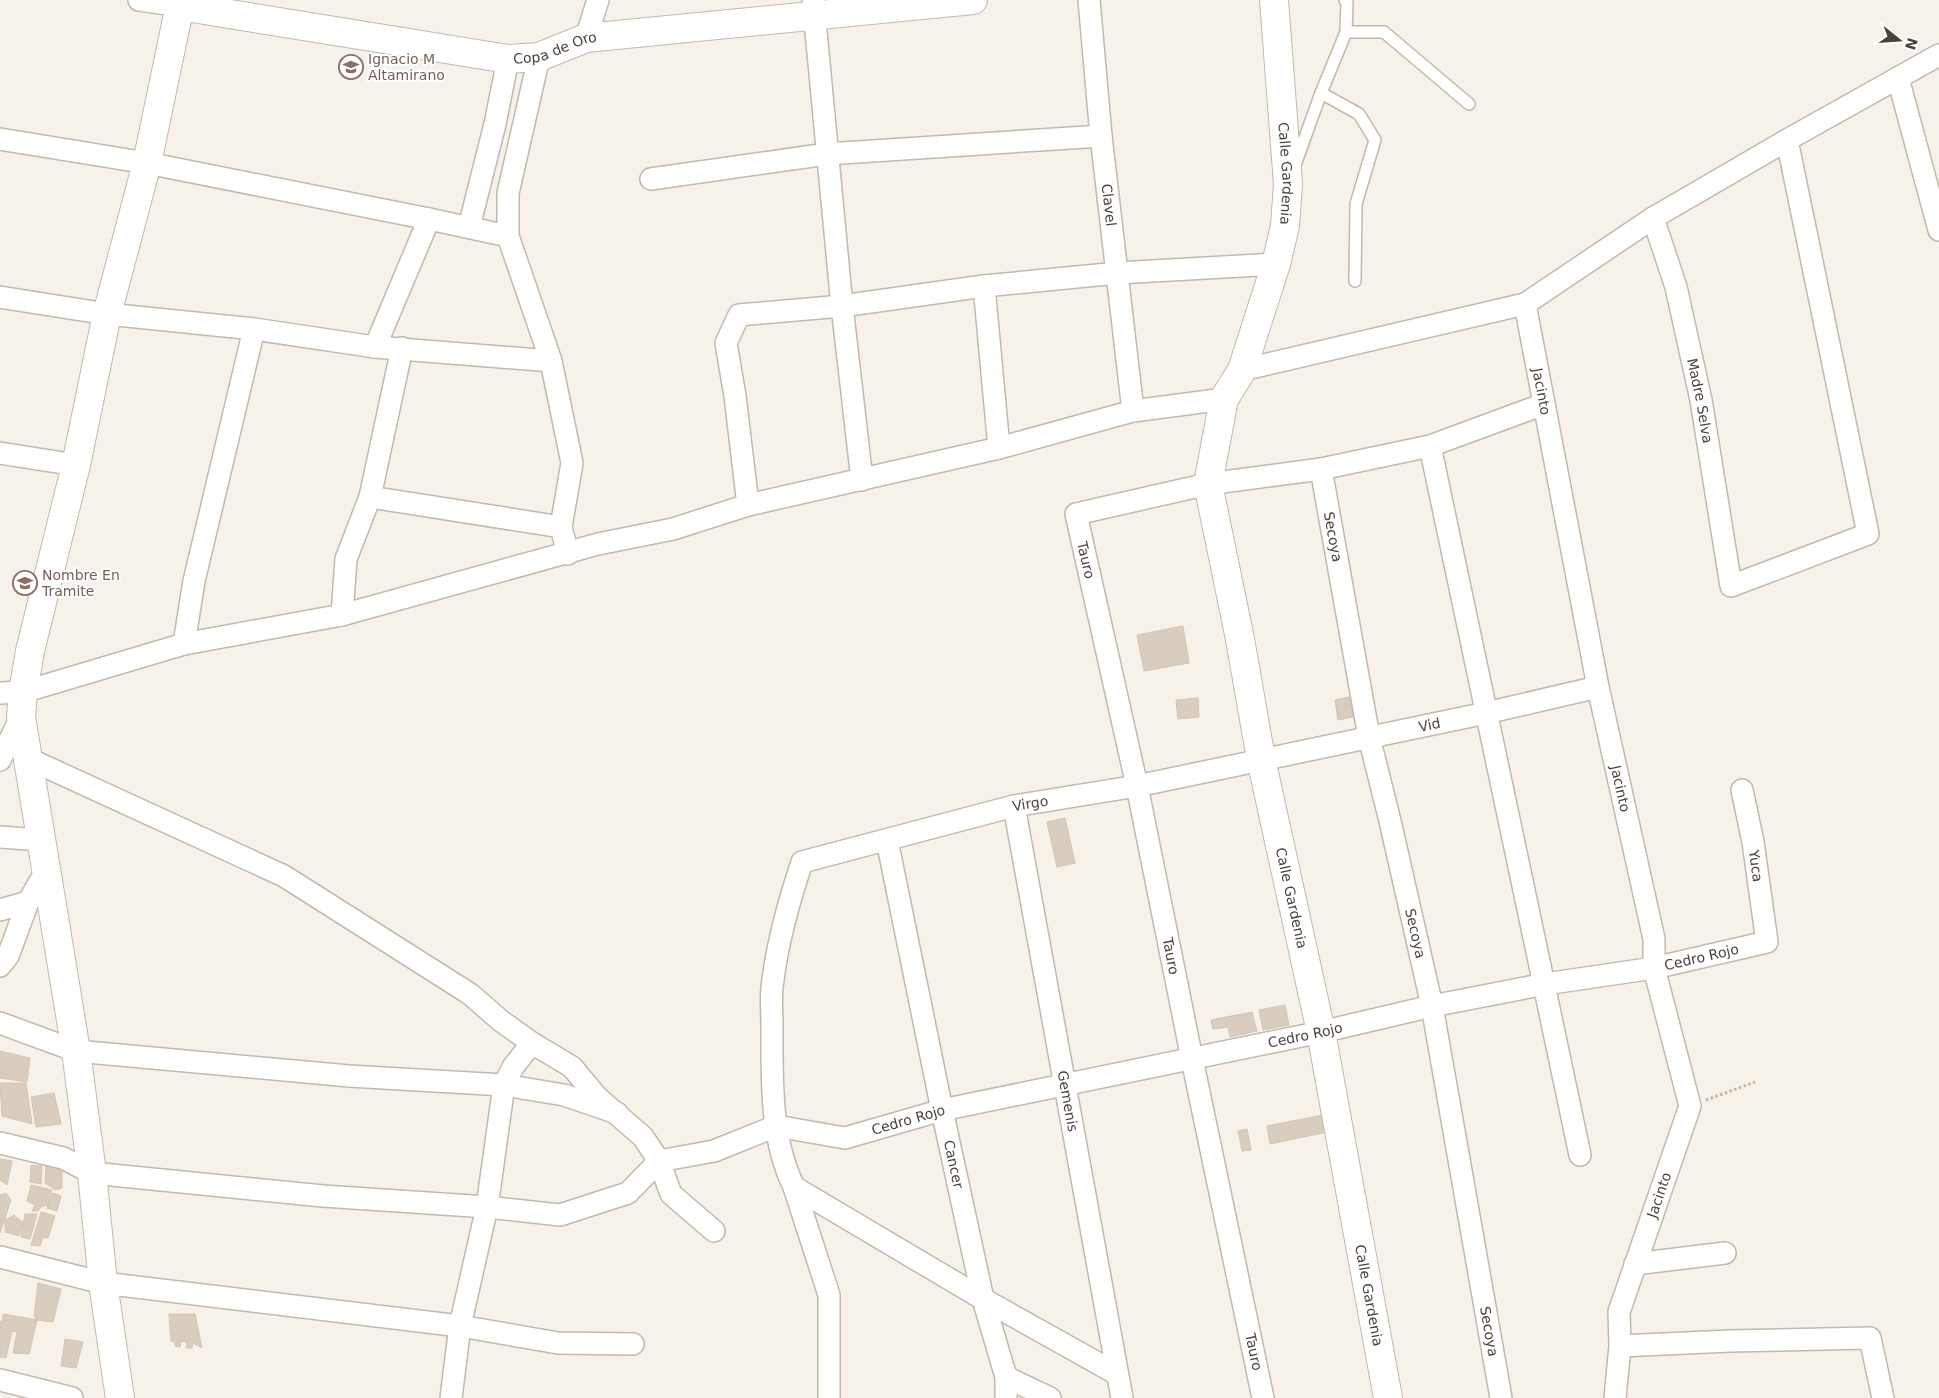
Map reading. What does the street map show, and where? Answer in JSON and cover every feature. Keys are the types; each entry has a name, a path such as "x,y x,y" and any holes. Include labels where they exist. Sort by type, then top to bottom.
{"street":[{"name":"Copa de Oro","path":"139,0 181,3 508,59 539,56 586,38 814,7 974,0"},
{"path":"586,38 598,0"},
{"name":"Clavel","path":"1089,0 1101,136 1133,411"},
{"name":"Calle Gardenia","path":"1274,0 1288,184 1285,226 1276,264 1242,370 1224,398 1208,484 1240,639 1260,759 1321,1032 1388,1398"},
{"path":"0,760 30,651 76,465 107,314 147,163 181,3"},
{"path":"814,7 842,306 862,480"},
{"path":"1242,370 1524,304 1654,218 1787,140 1939,55"},
{"path":"539,56 508,193 508,236 551,361 572,463 561,527 568,554"},
{"path":"469,227 495,124 508,59"},
{"path":"1898,78 1939,230"},
{"path":"651,179 827,154 1101,136"},
{"path":"0,139 147,163 508,236"},
{"name":"Madre Selva","path":"1654,218 1676,287 1701,400 1731,586 1868,534 1787,140"},
{"path":"375,346 429,219"},
{"path":"748,506 735,396 726,343 739,314 842,306 984,286 1118,273 1276,264"},
{"path":"984,286 999,448"},
{"path":"0,297 107,314 254,330 375,346 551,361"},
{"name":"Jacinto","path":"1524,304 1598,687 1654,939 1654,968 1690,1106 1619,1312 1620,1346 1615,1398"},
{"path":"184,644 194,581 254,330"},
{"path":"342,615 346,559 370,496 402,348"},
{"path":"15,701 184,644 342,615 568,554 598,544 673,528 748,506 999,448 1133,411 1224,398"},
{"path":"1208,484 1321,469 1430,446 1544,404"},
{"path":"1430,446 1580,1156"},
{"path":"0,453 76,465"},
{"name":"Secoya","path":"1321,469 1369,737 1432,1006 1501,1398"},
{"name":"Tauro","path":"1208,484 1076,514 1137,786 1263,1398"},
{"path":"370,496 561,527"},
{"name":"Vid","path":"1260,759 1486,713 1598,687"},
{"path":"15,701 28,759 76,1051 92,1174 103,1283 120,1398"},
{"path":"28,759 284,876 470,994 501,1021 532,1043 572,1067 597,1097 643,1138 659,1161 671,1194 714,1231"},
{"name":"Virgo","path":"776,1126 772,1050 772,982 784,919 802,862 1014,806 1137,786 1260,759"},
{"name":"Yuca","path":"1742,790 1753,842 1767,942"},
{"name":"Gemenis","path":"1014,806 1066,1084 1116,1374 1122,1398"},
{"path":"0,837 41,840"},
{"name":"Cancer","path":"887,840 983,1299 1006,1377 1006,1398"},
{"path":"0,966 8,956 28,902 46,871"},
{"path":"0,910 28,902"},
{"name":"Cedro Rojo","path":"776,1126 845,1138 942,1110 1321,1032 1432,1006 1545,984 1654,968 1767,942"},
{"path":"0,1023 76,1051 349,1076 504,1085 564,1095 617,1113"},
{"path":"451,1398 460,1326 487,1207 504,1085 513,1066 532,1043"},
{"path":"0,1143 63,1158 92,1174 323,1196 487,1207 560,1215 628,1193 659,1161 714,1151 776,1126 786,1170 794,1187 829,1295 829,1398"},
{"path":"794,1187 983,1299 1116,1374"},
{"path":"1635,1264 1725,1253"},
{"path":"0,1257 103,1283 460,1326 558,1343 633,1344"},
{"path":"1620,1346 1870,1338 1884,1398"},
{"path":"1006,1377 1050,1398"},
{"path":"0,1380 72,1398"}],"lane":[{"path":"1288,184 1321,93 1346,32 1347,3 1345,0"},
{"path":"1346,32 1384,32 1469,104"},
{"path":"1321,93 1358,114 1375,140 1356,204 1355,281"}],"path":[{"path":"1690,1106 1755,1082"}],"building":[{"path":"1183,626 1189,663 1144,671 1137,635"},
{"path":"1349,697 1353,717 1338,720 1335,700"},
{"path":"1198,698 1199,717 1178,719 1176,700"},
{"path":"1065,818 1075,863 1057,867 1047,822"},
{"path":"1285,1005 1289,1025 1263,1030 1259,1010"},
{"path":"1252,1012 1257,1031 1230,1037 1228,1027 1213,1029 1211,1020"},
{"path":"0,1051 30,1058 27,1082 0,1078"},
{"path":"0,1083 26,1083 32,1124 2,1116"},
{"path":"54,1093 61,1124 36,1127 31,1097"},
{"path":"1328,1114 1332,1131 1270,1144 1267,1126"},
{"path":"1247,1129 1251,1150 1242,1151 1238,1131"},
{"path":"0,1159 12,1161 7,1185 0,1180"},
{"path":"31,1165 42,1166 41,1184 30,1182"},
{"path":"46,1166 62,1168 62,1188 55,1190 45,1183"},
{"path":"31,1185 52,1190 48,1205 41,1207 38,1211 32,1211 35,1205 27,1201"},
{"path":"6,1193 11,1200 0,1233 0,1195"},
{"path":"53,1193 61,1196 57,1211 47,1208"},
{"path":"41,1212 55,1216 48,1238 43,1237 40,1246 31,1245"},
{"path":"25,1214 37,1214 30,1239 21,1237"},
{"path":"14,1215 23,1223 19,1236 5,1232 5,1220"},
{"path":"38,1283 61,1289 53,1322 37,1320 34,1316"},
{"path":"3,1314 37,1320 29,1354 13,1353 17,1332 12,1331 6,1358 0,1357 0,1321 2,1322"},
{"path":"169,1314 195,1314 202,1348 193,1343 192,1348 186,1348 187,1342 181,1341 180,1347 175,1346 175,1342 171,1341"},
{"path":"65,1339 83,1342 76,1368 61,1366"}],"place":[{"name":"Ignacio M Altamirano","path":"351,67"},
{"name":"Nombre En Tramite","path":"25,583"}]}
